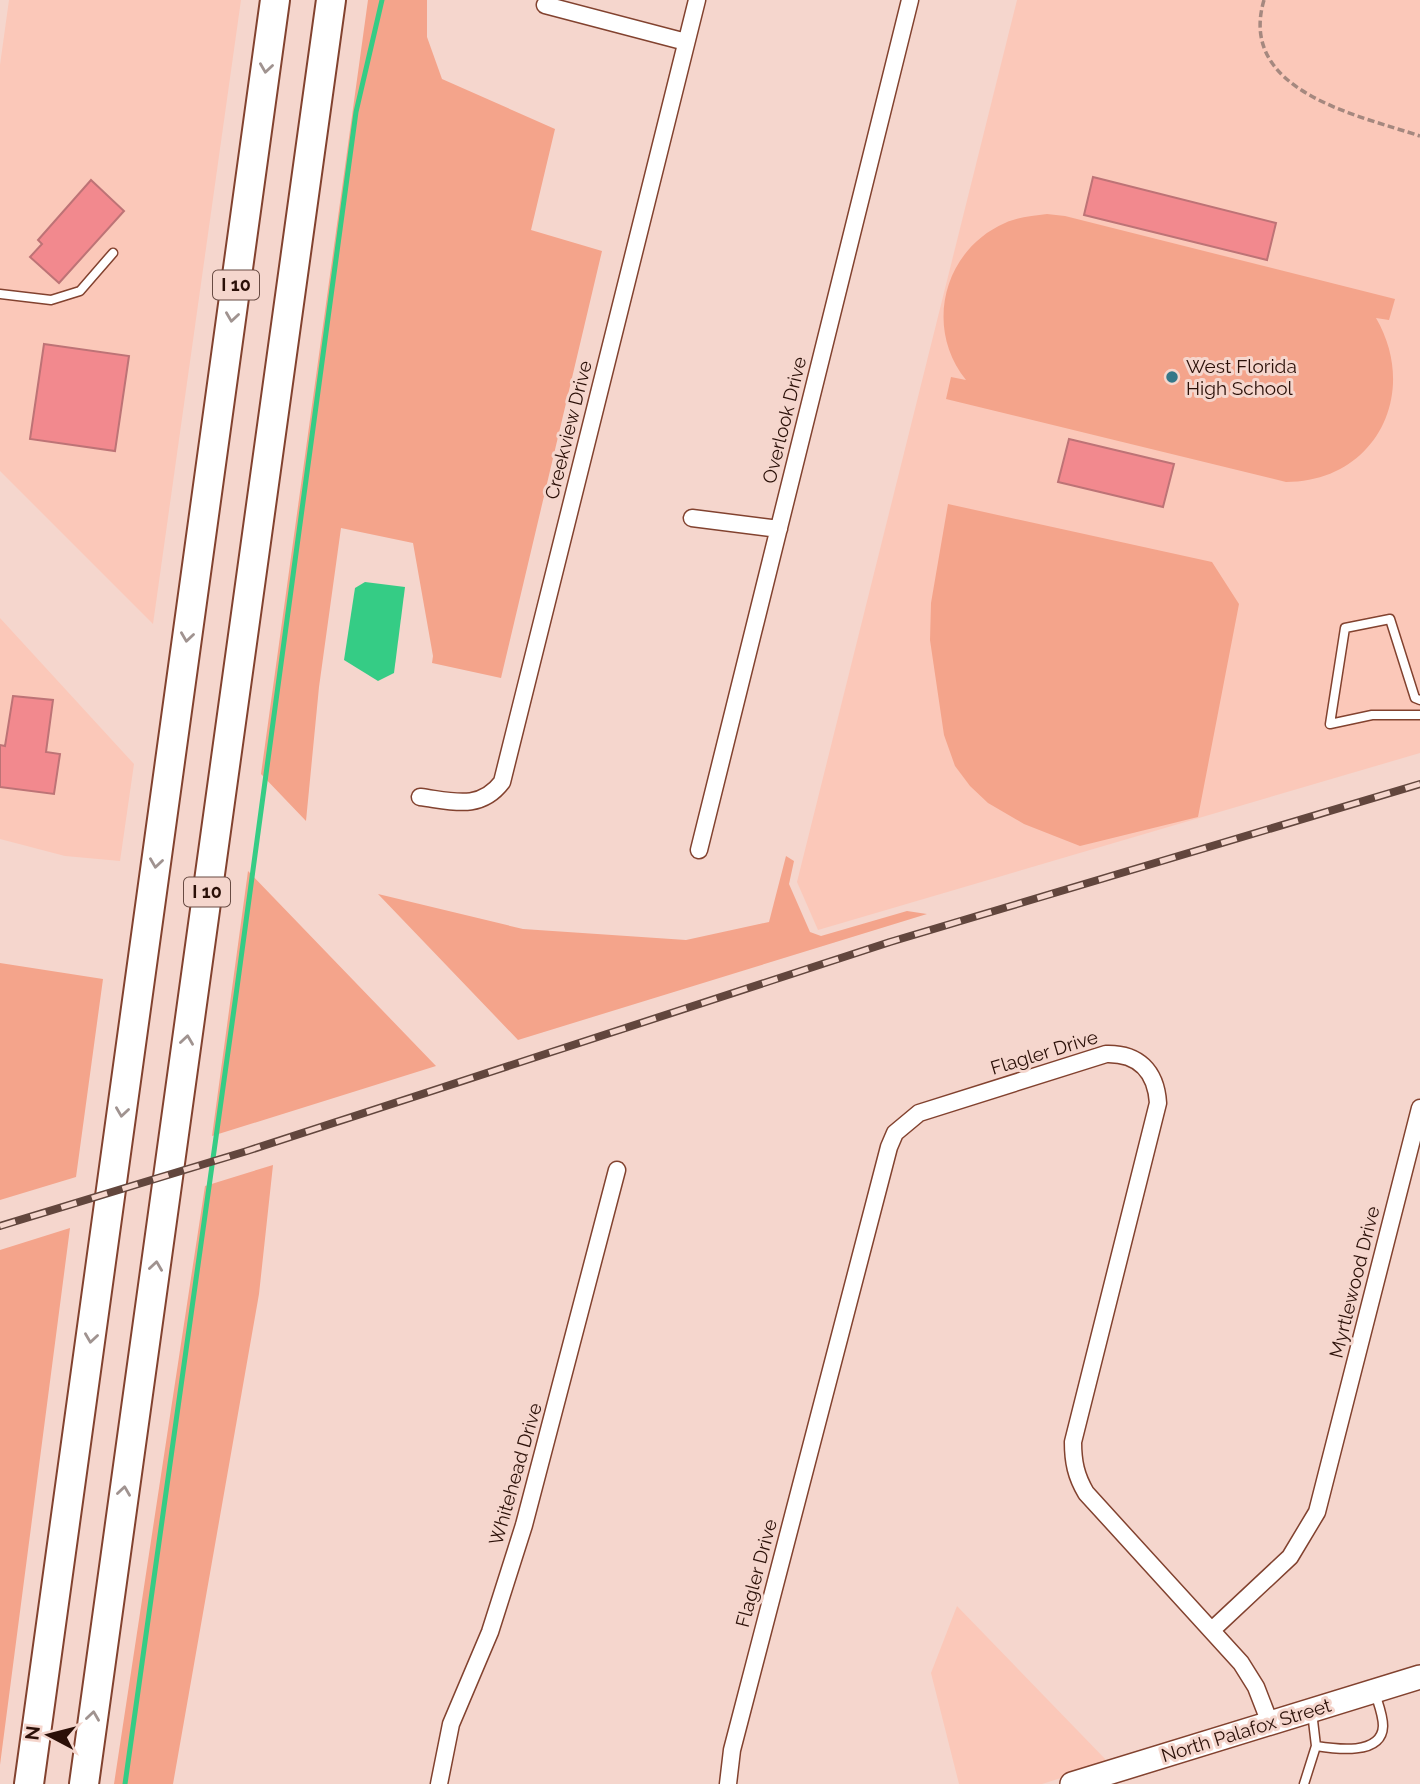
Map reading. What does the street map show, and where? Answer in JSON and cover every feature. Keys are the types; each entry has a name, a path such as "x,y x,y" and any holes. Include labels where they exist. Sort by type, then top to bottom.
{"highway":[{"name":"I 10","path":"29,1784 275,0"},
{"name":"I 10","path":"84,1784 331,0"}],"main road":[{"name":"North Palafox Street","path":"1072,1784 1420,1677"}],"street":[{"name":"Creekview Drive","path":"420,797 472,804 493,794 502,782 697,0"},
{"name":"Overlook Drive","path":"699,850 909,0"},
{"path":"545,5 686,42"},
{"path":"692,518 779,529"},
{"name":"Flagler Drive","path":"728,1784 732,1750 888,1147 895,1133 919,1113 1106,1054 1119,1053 1144,1065 1152,1076 1158,1102 1073,1442 1073,1459 1078,1479 1086,1493 1241,1663 1256,1688 1270,1723"},
{"name":"Myrtlewood Drive","path":"1212,1630 1290,1557 1306,1535 1317,1512 1420,1108"},
{"name":"Whitehead Drive","path":"439,1784 451,1724 490,1632 527,1515 617,1170"}],"lane":[{"path":"0,294 51,300 79,291 113,253"},
{"path":"1420,700 1415,698 1390,619 1345,628 1330,724 1372,715 1420,715"},
{"path":"1316,1746 1364,1748 1377,1738 1383,1722 1374,1691"},
{"path":"1304,1784 1316,1746 1312,1710"}],"path":[{"path":"1264,0 1260,32 1265,56 1280,73 1300,89 1330,106 1420,136"}],"shaded area":[{"path":"9,0 241,0 153,624 0,471 0,65"},
{"path":"368,0 427,0 427,37 442,79 555,129 531,230 602,251 501,678 432,663 413,543 341,528 319,687 306,821 261,774"},
{"name":"West Florida High School","path":"1017,0 1420,0 1420,753 818,930 797,882"},
{"path":"1047,214 1065,216 1395,299 1389,320 1376,318 1388,347 1393,376 1390,403 1381,429 1365,450 1344,467 1317,478 1286,482 946,399 951,377 966,380 953,359 946,337 946,292 954,271 967,252 984,235 1010,221"},
{"path":"948,504 1212,562 1239,604 1198,817 1080,846 1024,824 988,803 970,786 955,766 944,735 930,640 931,603"},
{"path":"365,582 405,587 394,673 378,681 344,660 355,588"},
{"path":"0,618 134,764 120,861 65,856 0,839"},
{"path":"786,856 794,861 789,884 810,932 821,936 907,911 927,914 518,1040 378,894 523,929 686,940 769,922"},
{"path":"248,871 436,1066 212,1136"},
{"path":"0,963 103,979 76,1177 0,1200"},
{"path":"273,1165 259,1294 173,1784 114,1784 205,1186"},
{"path":"70,1228 0,1765 0,1250"},
{"path":"957,1606 1109,1763 1042,1784 959,1784 931,1673"}],"building":[{"path":"1093,177 1276,223 1267,260 1084,215"},
{"path":"91,180 124,211 59,283 30,257 42,244 38,240"},
{"path":"44,344 129,356 115,451 30,439"},
{"path":"1069,439 1174,464 1163,507 1058,482"},
{"path":"13,696 53,700 46,752 60,754 54,794 0,787 0,745 5,746"}],"waterway":[{"path":"125,1784 356,112 382,0"}],"railway":[{"path":"0,1226 247,1151 890,942 1420,784"}],"place":[{"name":"West Florida High School","path":"1172,377"}]}
